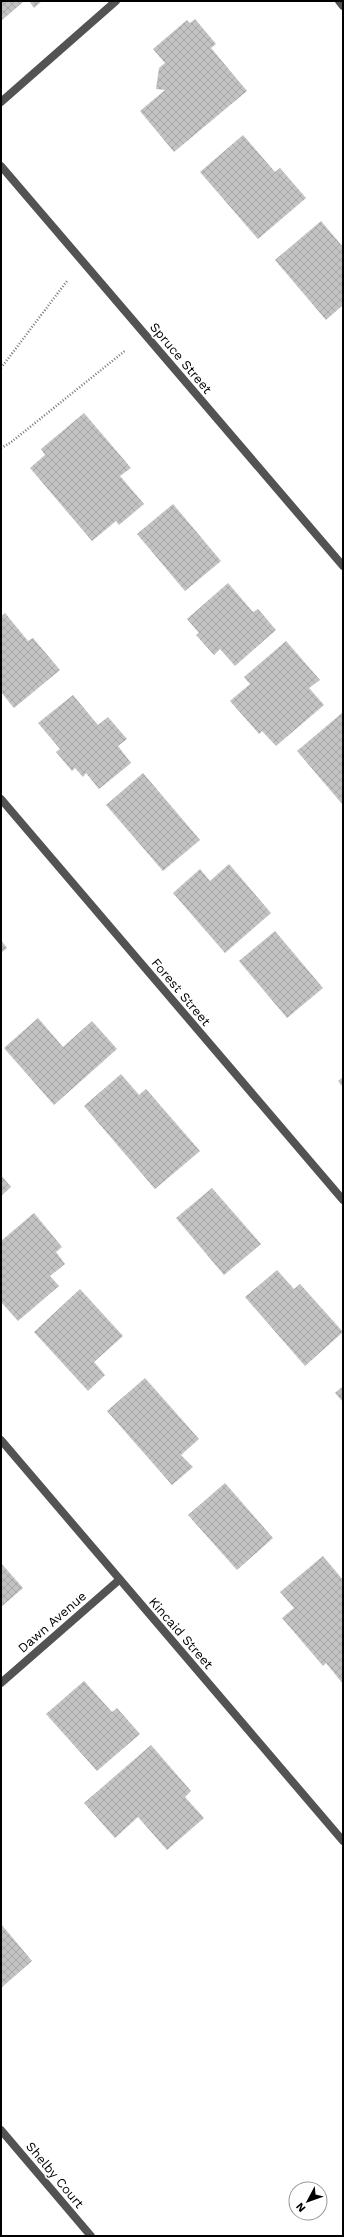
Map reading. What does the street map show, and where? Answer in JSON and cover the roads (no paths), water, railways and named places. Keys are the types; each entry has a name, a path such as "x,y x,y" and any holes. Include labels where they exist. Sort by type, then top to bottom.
{"street":[{"path":"1,102 116,1"},
{"path":"339,1 343,6"},
{"name":"Spruce Street","path":"1,166 343,566"},
{"name":"Forest Street","path":"1,799 343,1200"},
{"name":"Kincaid Street","path":"1,1440 343,1841"},
{"name":"Dawn Avenue","path":"1,1683 119,1580"},
{"name":"Shelby Court","path":"1,2130 91,2236"}]}
